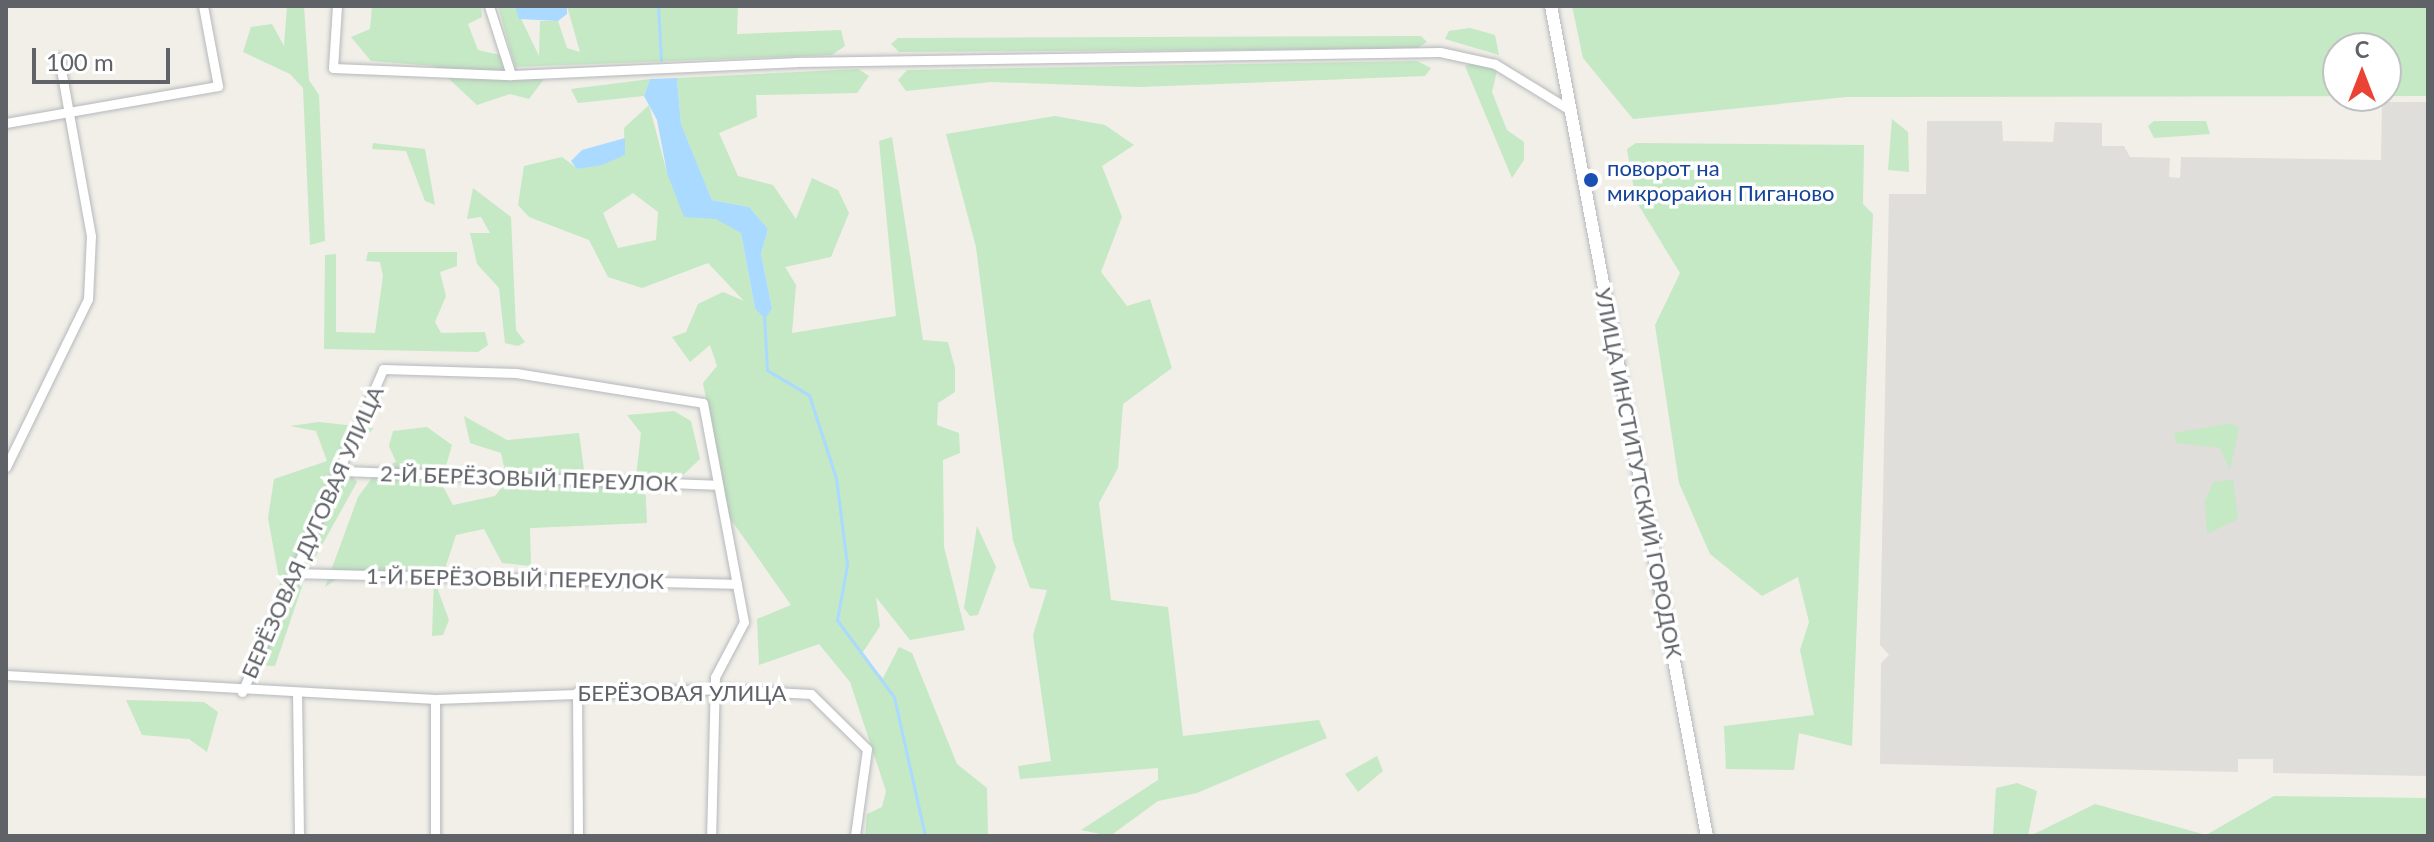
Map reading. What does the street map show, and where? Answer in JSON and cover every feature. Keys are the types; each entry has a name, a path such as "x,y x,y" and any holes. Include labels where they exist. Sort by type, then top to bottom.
{"street":[{"path":"6,123 218,86 203,6"},
{"path":"337,6 333,68 511,75 809,62 1440,52 1495,64 1570,110"},
{"path":"489,6 511,75"},
{"name":"УЛИЦА ИНСТИТУТСКИЙ ГОРОДОК","path":"1551,6 1707,836"},
{"path":"6,467 88,299 91,236 59,58"},
{"name":"БЕРЁЗОВАЯ ДУГОВАЯ УЛИЦА","path":"242,692 383,369 516,373 703,403 737,584 743,634 718,668 711,836"},
{"name":"2-Й БЕРЁЗОВЫЙ ПЕРЕУЛОК","path":"340,471 718,485"},
{"name":"1-Й БЕРЁЗОВЫЙ ПЕРЕУЛОК","path":"294,573 737,584"},
{"name":"БЕРЁЗОВАЯ УЛИЦА","path":"6,675 242,692 435,699 716,689 811,694 824,702 867,749 855,836"},
{"path":"297,692 299,836"},
{"path":"577,692 578,836"},
{"path":"435,699 435,836"}],"shaded area":[{"path":"2402,102 2428,102 2428,776 2273,773 2273,759 2238,759 2238,772 1880,764 1881,663 1889,655 1880,645 1889,194 1926,194 1927,121 2002,121 2003,141 2053,142 2055,122 2102,123 2102,146 2124,146 2130,157 2170,158 2169,177 2180,178 2181,157 2381,160 2382,112 2402,112"}],"green space":[{"path":"287,6 304,6 309,80 319,95 325,241 310,245 303,88 290,74 243,52 251,27 272,24 284,46"},
{"path":"372,6 481,6 482,17 468,24 478,50 500,55 509,79 544,79 529,99 510,94 477,105 435,66 371,61 351,37 370,29"},
{"path":"498,6 515,6 539,56 540,21 558,21 567,48 580,52 567,6 738,6 737,34 841,30 845,46 832,55 515,67"},
{"path":"1572,6 2428,6 2428,96 2402,96 2402,32 2322,32 2322,96 1847,97 1633,119 1583,58"},
{"path":"1470,28 1495,35 1499,55 1445,39 1449,31"},
{"path":"1421,36 1427,42 1416,49 899,52 891,44 898,38"},
{"path":"1417,61 1431,68 1425,76 1139,87 991,82 906,91 898,80 907,70"},
{"path":"1472,62 1497,71 1492,92 1507,130 1524,142 1524,160 1512,178 1465,66"},
{"path":"858,69 869,76 857,93 756,95 757,117 719,133 738,176 773,185 796,219 812,178 838,190 849,213 831,257 785,267 796,285 792,333 896,316 879,141 892,137 923,340 948,342 955,368 955,392 938,403 937,425 959,433 960,453 943,460 944,547 965,630 910,640 876,597 880,626 861,655 883,678 899,647 912,653 957,764 987,788 988,836 865,836 867,814 882,807 886,791 850,682 819,644 759,665 757,619 791,605 727,514 703,383 717,366 710,345 690,362 672,337 686,332 698,304 723,292 744,301 708,263 642,288 608,277 589,240 529,217 518,205 524,166 562,157 578,169 625,155 624,128 649,105 667,173 741,233 755,308 772,308 761,254 768,229 749,207 712,200 681,124 677,78","holes":["633,193 658,212 656,240 618,248 603,213"]},
{"path":"650,79 644,96 578,103 571,89"},
{"path":"1055,116 1105,125 1134,145 1102,166 1122,217 1101,272 1127,306 1150,299 1172,368 1123,404 1118,468 1099,503 1111,600 1168,607 1183,736 1319,720 1327,738 1197,793 1158,801 1110,836 1081,830 1158,780 1158,768 1020,779 1018,766 1051,761 1033,635 1047,590 1030,588 1013,541 976,247 946,134"},
{"path":"1892,119 1908,132 1909,172 1888,170"},
{"path":"2154,121 2206,121 2210,134 2154,138 2148,126"},
{"path":"373,143 425,149 435,205 425,201 406,151 372,149"},
{"path":"1636,143 1864,145 1863,204 1873,214 1852,746 1799,733 1794,770 1726,769 1724,726 1814,715 1800,650 1809,622 1798,577 1762,596 1710,554 1679,483 1655,325 1680,273 1636,201 1627,149"},
{"path":"473,188 511,217 516,330 525,342 518,346 505,343 499,288 477,264 470,233 490,233 481,217 467,219"},
{"path":"368,252 457,252 457,266 440,272 446,296 435,322 441,333 485,332 488,345 478,352 324,349 325,255 336,254 336,332 375,333 383,276 380,262 366,261"},
{"path":"674,411 691,421 700,459 680,478 645,482 647,523 530,528 531,566 502,563 484,529 456,535 438,590 449,620 443,635 432,636 434,576 341,576 325,587 358,497 378,470 396,462 389,446 393,431 427,427 452,445 441,483 453,505 495,496 507,480 501,453 470,443 464,416 507,440 579,433 585,477 636,477 641,433 627,415"},
{"path":"319,422 374,428 341,461 357,482 307,572 275,666 253,665 280,584 268,518 274,479 327,461 316,431 290,426"},
{"path":"2232,423 2239,429 2230,470 2220,448 2176,443 2174,433"},
{"path":"2233,480 2238,519 2207,534 2205,502 2213,482"},
{"path":"977,526 996,567 978,615 970,616 964,608"},
{"path":"126,700 204,702 218,712 207,752 189,739 142,735"},
{"path":"1377,756 1383,771 1358,792 1345,774"},
{"path":"2017,783 2037,791 2028,836 1993,836 1996,788"},
{"path":"2274,796 2428,798 2428,836 2030,836 2095,804 2206,835"}],"water":[{"path":"515,6 567,6 567,14 558,21 519,19"},
{"path":"677,78 681,124 712,200 749,207 768,229 761,254 772,308 765,319 755,308 741,233 716,219 684,217 667,173 657,120 644,96 650,79"},
{"path":"625,138 625,155 602,165 577,169 571,161 582,150"}],"waterway":[{"path":"658,6 661,60"},
{"path":"764,316 767,370 809,395 836,478 847,565 837,620 894,697 925,836"}],"place":[{"name":"поворот на микрорайон Пиганово","path":"1591,180"}]}
